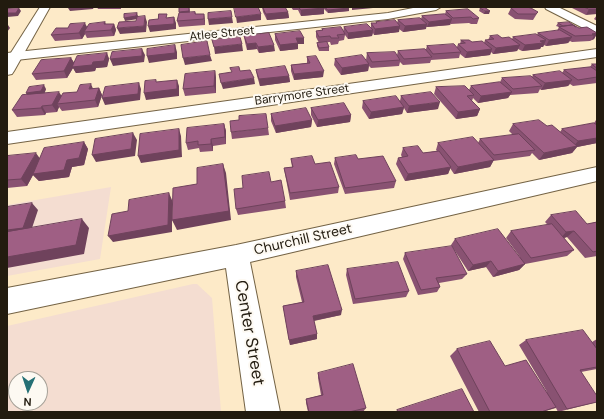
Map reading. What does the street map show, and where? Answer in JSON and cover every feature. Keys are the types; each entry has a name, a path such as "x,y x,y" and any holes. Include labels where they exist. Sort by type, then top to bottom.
{"street":[{"path":"7,71 12,57 45,7"},
{"name":"Atlee Street","path":"12,57 388,16 436,7"},
{"path":"550,7 597,31"},
{"name":"Barrymore Street","path":"7,138 597,53"},
{"name":"Churchill Street","path":"7,301 236,255 597,174"},
{"name":"Center Street","path":"236,255 263,412"}],"shaded area":[{"path":"111,187 100,259 7,276 7,205"},
{"path":"193,284 197,284 212,298 221,412 7,412 7,326"}],"building":[{"path":"189,7 189,11 179,12 179,8"},
{"path":"234,7 258,7 261,14 236,17"},
{"path":"263,7 285,7 288,12 266,14"},
{"path":"299,7 323,7 324,8 301,10"},
{"path":"325,7 348,7 349,8 328,10"},
{"path":"484,7 490,11 485,11 480,8"},
{"path":"527,7 538,12 536,14 518,14 511,8"},
{"path":"584,7 597,7 597,9 589,9"},
{"path":"19,8 16,13 7,13 7,9"},
{"path":"468,9 479,18 453,18 446,11"},
{"path":"231,11 232,17 208,19 208,13"},
{"path":"195,12 195,14 204,14 204,19 177,21 179,13"},
{"path":"137,13 136,16 124,18 124,14"},
{"path":"159,14 167,14 166,18 174,17 174,24 148,26 149,20 158,19"},
{"path":"445,14 452,19 429,22 422,16"},
{"path":"145,16 144,26 117,28 119,22 136,21 137,17"},
{"path":"420,18 427,24 405,26 398,20"},
{"path":"395,20 400,26 375,29 371,23 377,23 376,22"},
{"path":"105,22 104,24 114,24 111,30 84,32 89,24"},
{"path":"569,22 576,27 573,25 563,26 558,23"},
{"path":"85,23 79,33 51,35 56,28 68,28 70,24"},
{"path":"367,24 373,30 348,33 344,27"},
{"path":"573,25 579,28 587,27 597,33 592,34 594,35 575,36 559,27"},
{"path":"341,27 345,34 337,35 339,38 331,38 330,36 319,37 316,31 323,30 322,29"},
{"path":"560,30 572,37 549,40 538,33"},
{"path":"300,31 304,38 296,38 298,43 280,45 275,34"},
{"path":"269,33 274,45 258,47 256,43 247,44 244,36"},
{"path":"536,34 546,40 540,41 543,43 525,45 513,37"},
{"path":"498,35 502,38 509,37 520,45 496,48 485,40 494,39 490,36"},
{"path":"240,37 242,44 214,47 212,40"},
{"path":"461,40 469,40 472,42 482,41 492,49 467,52 458,44 465,43"},
{"path":"207,41 210,55 183,58 181,45"},
{"path":"327,42 329,47 319,48 317,43"},
{"path":"454,44 461,52 433,54 427,46"},
{"path":"175,45 175,53 147,56 147,49"},
{"path":"142,49 142,56 110,59 112,52"},
{"path":"425,49 432,57 404,59 398,51"},
{"path":"395,52 400,60 372,62 367,53"},
{"path":"107,53 104,61 93,62 92,65 72,67 77,56"},
{"path":"362,55 369,64 342,68 335,59"},
{"path":"316,56 324,71 294,74 291,65 310,63 307,57"},
{"path":"71,58 64,71 32,74 41,60"},
{"path":"285,66 289,76 259,79 256,70"},
{"path":"239,67 240,71 250,70 254,78 221,83 219,74 232,72 230,68"},
{"path":"591,67 597,71 597,77 578,80 564,70"},
{"path":"215,71 214,86 183,89 185,74"},
{"path":"560,71 572,80 545,83 533,75"},
{"path":"531,76 542,86 513,89 502,78"},
{"path":"156,80 156,82 177,80 177,89 144,93 145,81"},
{"path":"500,82 512,92 481,96 471,86"},
{"path":"139,83 138,94 102,98 105,87"},
{"path":"91,84 89,89 99,88 95,100 57,104 63,93 77,92 80,85"},
{"path":"44,85 41,91 26,93 29,87"},
{"path":"465,86 474,95 467,96 480,109 458,112 436,87"},
{"path":"59,92 52,105 42,106 41,108 12,110 22,95"},
{"path":"431,92 440,102 409,106 401,96"},
{"path":"396,96 404,107 371,112 363,101"},
{"path":"344,103 351,115 318,120 311,108"},
{"path":"306,108 312,120 275,126 271,114"},
{"path":"266,114 268,128 231,132 230,121 239,120 239,116"},
{"path":"539,120 547,126 552,125 577,146 544,153 513,124"},
{"path":"594,123 597,125 597,138 578,141 562,129"},
{"path":"224,124 225,137 211,139 211,144 198,145 198,141 186,143 187,128"},
{"path":"179,129 179,150 138,156 140,134"},
{"path":"133,133 131,149 92,155 95,139"},
{"path":"519,134 535,150 494,155 480,139"},
{"path":"473,137 494,160 458,167 438,143"},
{"path":"84,142 79,158 67,160 64,170 33,174 44,148"},
{"path":"418,146 423,153 439,151 451,167 408,174 398,158 408,156 403,148"},
{"path":"36,153 21,179 7,180 7,156"},
{"path":"356,155 358,159 383,156 396,181 345,188 335,158"},
{"path":"312,156 315,164 330,162 339,187 290,193 284,168 293,167 291,159"},
{"path":"223,164 229,211 172,220 173,188 197,184 197,168"},
{"path":"269,172 271,182 281,180 285,201 236,209 234,189 243,188 242,176"},
{"path":"169,193 168,225 108,236 112,214 128,211 129,200"},
{"path":"32,203 23,228 7,230 7,207"},
{"path":"576,211 587,224 597,222 597,251 593,252 574,231 566,232 551,215"},
{"path":"82,219 76,245 7,257 7,232"},
{"path":"552,224 574,250 531,258 511,231"},
{"path":"498,229 525,264 498,271 491,261 473,265 455,239"},
{"path":"452,246 467,274 436,278 440,287 421,290 405,253"},
{"path":"398,262 409,291 355,299 347,269"},
{"path":"328,265 342,310 313,316 317,334 289,340 283,306 304,302 296,271"},
{"path":"583,330 597,349 597,367 580,370 597,396 597,402 567,409 526,340"},
{"path":"490,341 505,366 526,360 556,407 541,412 490,412 457,349"},
{"path":"353,364 366,408 349,412 309,412 306,399 323,395 318,373"},
{"path":"462,389 474,412 398,412 397,410"}]}
